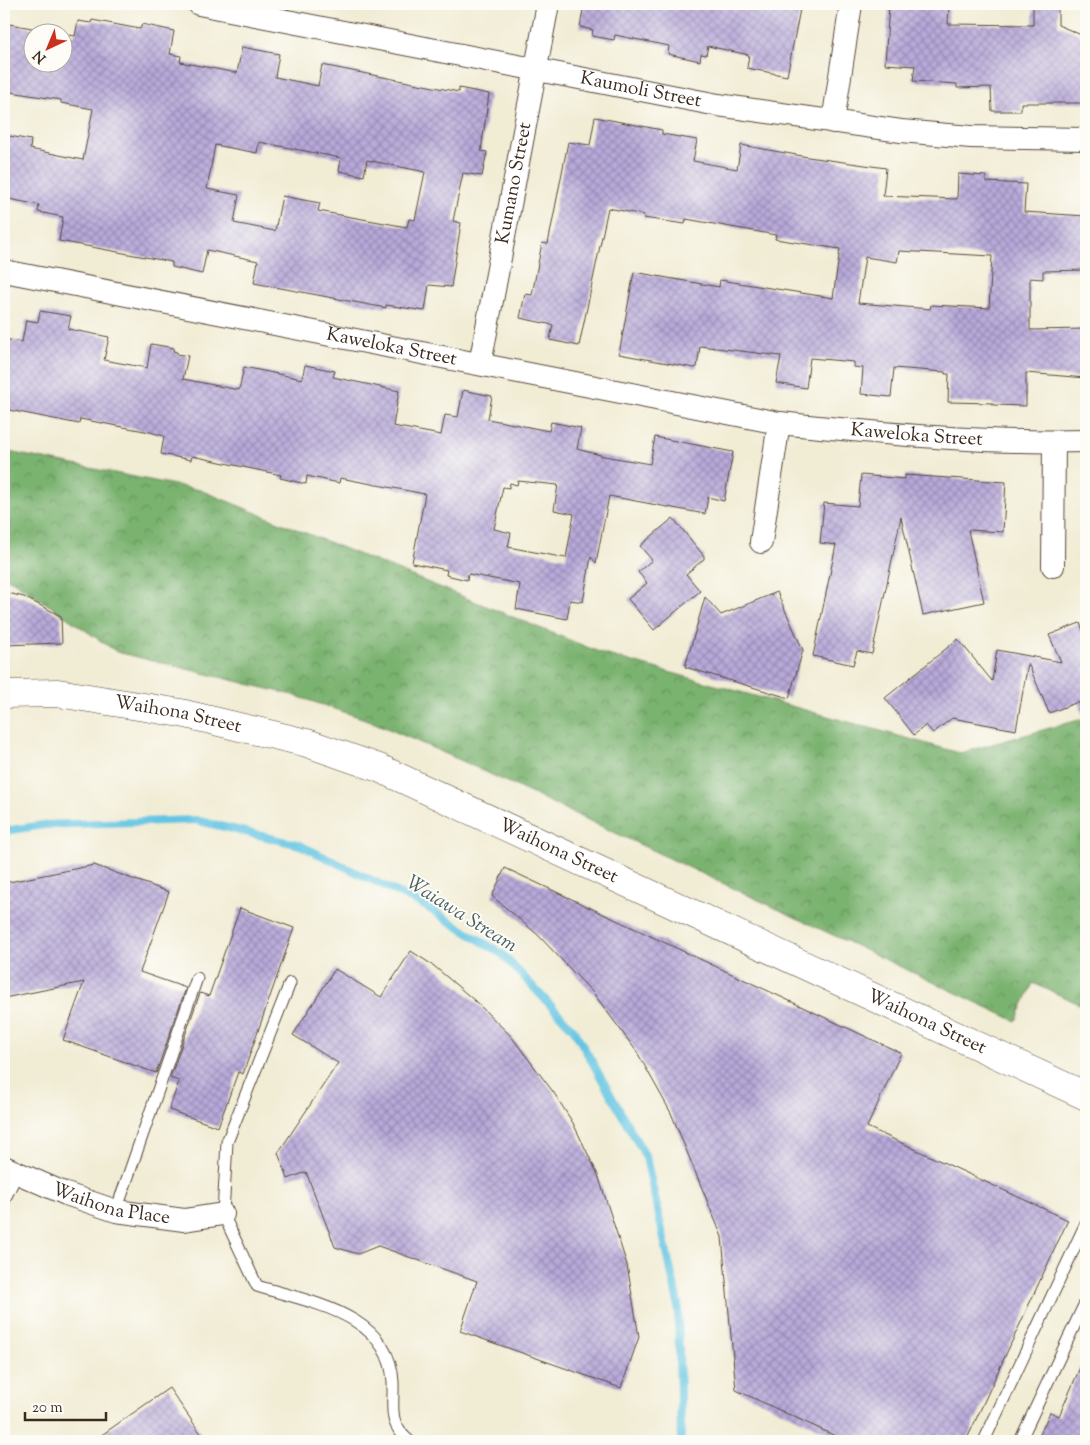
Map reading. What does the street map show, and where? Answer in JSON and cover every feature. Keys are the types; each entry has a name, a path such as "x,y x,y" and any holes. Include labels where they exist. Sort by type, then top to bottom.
{"street":[{"name":"Kaumoli Street","path":"199,4 232,7 718,105 901,131 972,137 1086,139"},
{"name":"Kumano Street","path":"480,364 548,4"},
{"path":"833,122 851,4"},
{"name":"Kaweloka Street","path":"4,271 779,423 882,434 1054,442 1086,441"},
{"path":"761,542 779,423"},
{"path":"1053,566 1054,442"},
{"name":"Waihona Street","path":"4,694 58,693 181,713 307,743 379,768 1086,1096"},
{"name":"Waihona Place","path":"10,1171 116,1211 184,1220 223,1214"}],"lane":[{"path":"116,1211 197,978"},
{"path":"290,983 227,1142 223,1214 257,1286 338,1312 359,1323 375,1336 389,1357 393,1382 391,1415 401,1434 409,1441"},
{"path":"4,1200 10,1171"},
{"path":"984,1441 1086,1223"},
{"path":"1020,1441 1086,1301"}],"green space":[{"path":"4,451 200,490 604,654 960,753 1086,718 1086,1007 1033,983 1016,1021 460,760 368,720 293,695 117,652 12,580 4,579"}],"building":[{"path":"584,4 801,4 787,76 747,68 749,55 708,46 706,55 701,54 700,61 668,54 669,46 615,35 614,40 592,36 593,30 580,27"},
{"path":"889,4 949,4 948,24 1033,25 1033,4 1058,4 1058,25 1086,37 1086,103 1021,103 1021,111 992,111 991,87 957,88 957,84 913,81 915,66 885,64"},
{"path":"92,20 140,29 142,24 174,31 170,54 181,56 180,62 237,73 242,47 279,54 275,77 318,86 322,65 459,92 459,88 489,94 481,151 487,152 482,176 463,173 453,221 461,223 451,287 429,285 425,311 386,305 386,308 254,283 258,261 207,250 202,274 172,267 172,262 59,241 63,217 38,212 39,205 4,198 4,135 31,140 30,149 83,160 93,109 61,103 61,100 4,91 4,23 22,26 22,72 72,72 72,36 75,36 78,21 91,23","holes":["259,142 341,158 339,171 364,176 367,160 425,172 415,220 409,219 407,227 318,211 320,203 282,196 275,231 234,223 239,195 207,189 215,145 257,153"]},
{"path":"595,117 662,130 662,134 697,140 693,161 737,169 741,145 886,168 883,196 957,199 958,174 986,176 986,182 1026,184 1024,212 1086,216 1086,270 1043,271 1043,279 1030,278 1030,330 1086,329 1086,378 1026,373 1026,406 993,405 993,403 948,402 949,374 945,374 945,372 894,368 891,397 861,394 863,368 854,367 854,362 810,358 806,388 776,383 781,356 700,346 697,367 694,368 619,354 634,272 719,287 720,280 833,298 840,249 775,239 776,235 686,219 685,224 643,218 644,215 608,208 579,346 550,340 553,325 520,318 525,294 532,295 542,243 548,244 568,142 590,145","holes":["899,251 992,256 989,308 931,305 930,309 858,303 865,257 897,262"]},
{"path":"40,311 71,316 68,329 109,337 104,360 147,368 151,344 174,348 173,351 177,352 177,354 188,356 183,379 239,390 244,367 302,379 305,365 335,371 333,377 399,391 393,426 441,435 445,415 458,417 463,390 492,396 488,419 549,431 551,422 581,428 577,449 604,456 650,464 655,437 733,452 724,501 708,497 705,514 609,496 596,563 591,557 583,602 570,600 567,619 516,609 520,584 468,574 467,580 446,575 447,570 412,563 425,494 340,478 339,483 307,476 306,484 280,478 281,475 192,456 191,460 161,454 164,436 150,432 80,419 79,424 4,409 4,339 22,342 26,320 38,322","holes":["518,481 558,485 554,510 574,514 566,558 508,547 511,533 494,529 503,487 509,488 510,483 517,485"]},
{"path":"861,475 905,479 905,475 1006,482 1003,532 968,530 984,602 923,615 901,517 872,654 857,651 853,665 813,656 836,545 820,543 824,503 858,506"},
{"path":"673,518 704,556 704,559 686,574 700,591 654,630 628,599 647,583 638,572 652,560 640,546"},
{"path":"4,592 24,597 61,616 62,643 4,645"},
{"path":"777,592 803,650 789,698 685,667 705,597 721,615"},
{"path":"1080,623 1086,638 1086,722 1078,702 1049,713 1028,663 1016,730 952,718 933,733 926,725 914,735 885,698 958,639 992,681 997,650 1061,662 1049,635"},
{"path":"94,865 169,892 140,972 186,988 156,1073 63,1040 84,982 4,998 4,883"},
{"path":"505,868 901,1053 867,1127 1068,1220 966,1441 846,1441 736,1390 722,1237 671,1113 637,1052 594,994 538,935 492,896"},
{"path":"240,908 294,928 243,1074 238,1072 218,1127 169,1110 179,1081 170,1078 200,993 209,996"},
{"path":"411,951 434,966 475,1001 511,1036 554,1093 573,1123 598,1175 627,1265 639,1337 621,1388 460,1331 477,1281 378,1246 358,1254 335,1247 306,1172 288,1179 278,1153 338,1063 293,1035 335,969 381,997"},
{"path":"1086,1354 1086,1441 1037,1441 1050,1412 1059,1416"},
{"path":"169,1388 206,1441 93,1441"}],"waterway":[{"name":"Waiawa Stream","path":"4,831 44,825 195,820 300,845 425,906 502,954 574,1030 646,1157 678,1303 681,1441"}]}
